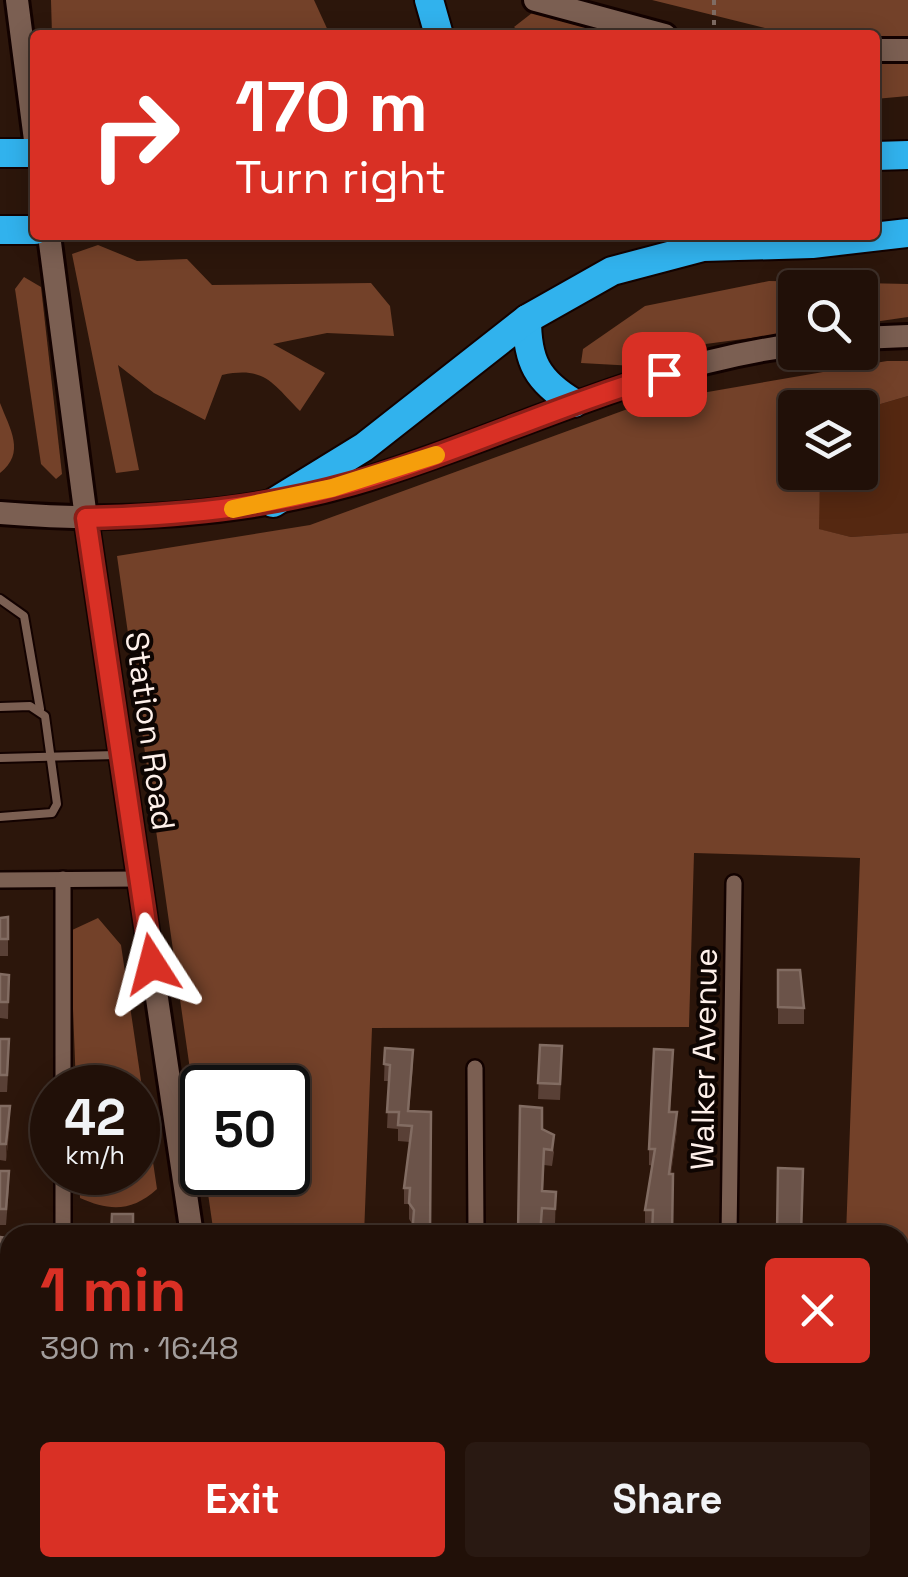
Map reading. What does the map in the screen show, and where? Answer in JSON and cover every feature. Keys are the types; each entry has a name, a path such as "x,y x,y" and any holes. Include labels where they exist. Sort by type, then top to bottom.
{"highway":[{"path":"429,0 438,30"},
{"path":"0,153 30,153"},
{"path":"880,156 908,156"},
{"path":"880,228 908,231"},
{"path":"0,230 30,230"},
{"path":"880,234 908,231"},
{"path":"273,503 364,448 527,318 612,271 670,253 811,240"},
{"path":"527,318 532,366 552,390 574,404"}],"main road":[{"path":"17,0 30,104"},
{"path":"535,0 646,30"},
{"path":"880,50 908,50"},
{"name":"Station Road","path":"50,240 86,518 191,1225"},
{"path":"878,337 908,336"},
{"path":"0,513 86,518 200,513 273,503 398,468 693,365 778,348"}],"street":[{"path":"0,880 140,879"},
{"path":"63,880 63,1065"},
{"name":"Walker Avenue","path":"730,1225 734,883"},
{"path":"475,1068 476,1225"},
{"path":"63,1195 63,1225"}],"lane":[{"path":"0,599 24,616 40,710 54,755 57,804 52,813 0,817"},
{"path":"0,708 40,710"},
{"path":"0,758 121,756"}],"path":[{"path":"714,0 714,30"}],"shaded area":[{"path":"51,0 314,0 328,30 52,30"},
{"path":"652,0 908,0 908,96 880,99 880,30 773,30"},
{"path":"532,13 595,30 518,30 514,27"},
{"path":"98,245 137,261 187,259 212,285 371,283 390,306 394,336 327,333 273,344 325,373 300,411 267,379 237,373 222,375 205,420 154,393 118,365 139,470 116,473 72,254"},
{"path":"24,277 41,287 62,474 56,479 41,464 15,289"},
{"path":"778,281 778,334 683,347 635,366 581,363 583,349 645,306"},
{"path":"878,283 908,284 908,317 878,321"},
{"path":"908,361 908,396 878,405 878,390 778,390 778,490 820,490 819,529 851,537 908,533 908,1225 846,1225 860,858 694,853 689,1027 372,1028 364,1225 213,1225 208,1195 310,1195 310,1065 189,1065 117,556 310,525 644,403 835,370 878,370 878,363"},
{"path":"908,396 908,533 851,537 818,529 819,490 878,490 878,405"},
{"path":"0,403 14,449 0,473"},
{"path":"98,918 121,945 139,1065 75,1065 70,931"},
{"path":"80,1195 150,1195 120,1207"}],"building":[{"path":"8,917 8,939 0,939 0,918"},
{"path":"778,970 800,970 804,1008 778,1007"},
{"path":"0,974 9,975 8,1002 0,1002"},
{"path":"0,1039 9,1039 7,1075 0,1075"},
{"path":"540,1045 562,1046 560,1084 538,1083"},
{"path":"385,1048 413,1050 408,1111 431,1112 430,1225 413,1225 410,1188 404,1188 412,1126 398,1125 399,1112 387,1112 390,1065 384,1064"},
{"path":"654,1049 673,1050 669,1112 677,1112 669,1174 673,1174 672,1225 652,1225 653,1210 645,1210 655,1149 649,1149"},
{"path":"0,1106 10,1106 6,1144 0,1144"},
{"path":"520,1106 542,1108 542,1129 554,1135 552,1150 544,1149 542,1191 556,1192 555,1209 542,1208 541,1225 518,1225"},
{"path":"778,1168 803,1169 801,1225 777,1225"},
{"path":"0,1171 9,1171 6,1209 0,1209"},
{"path":"112,1214 133,1214 133,1225 111,1225"}],"slow traffic":[{"path":"233,509 332,488 436,455"}],"route":[{"path":"152,964 86,518 238,509 310,494 412,463 664,374"}]}
